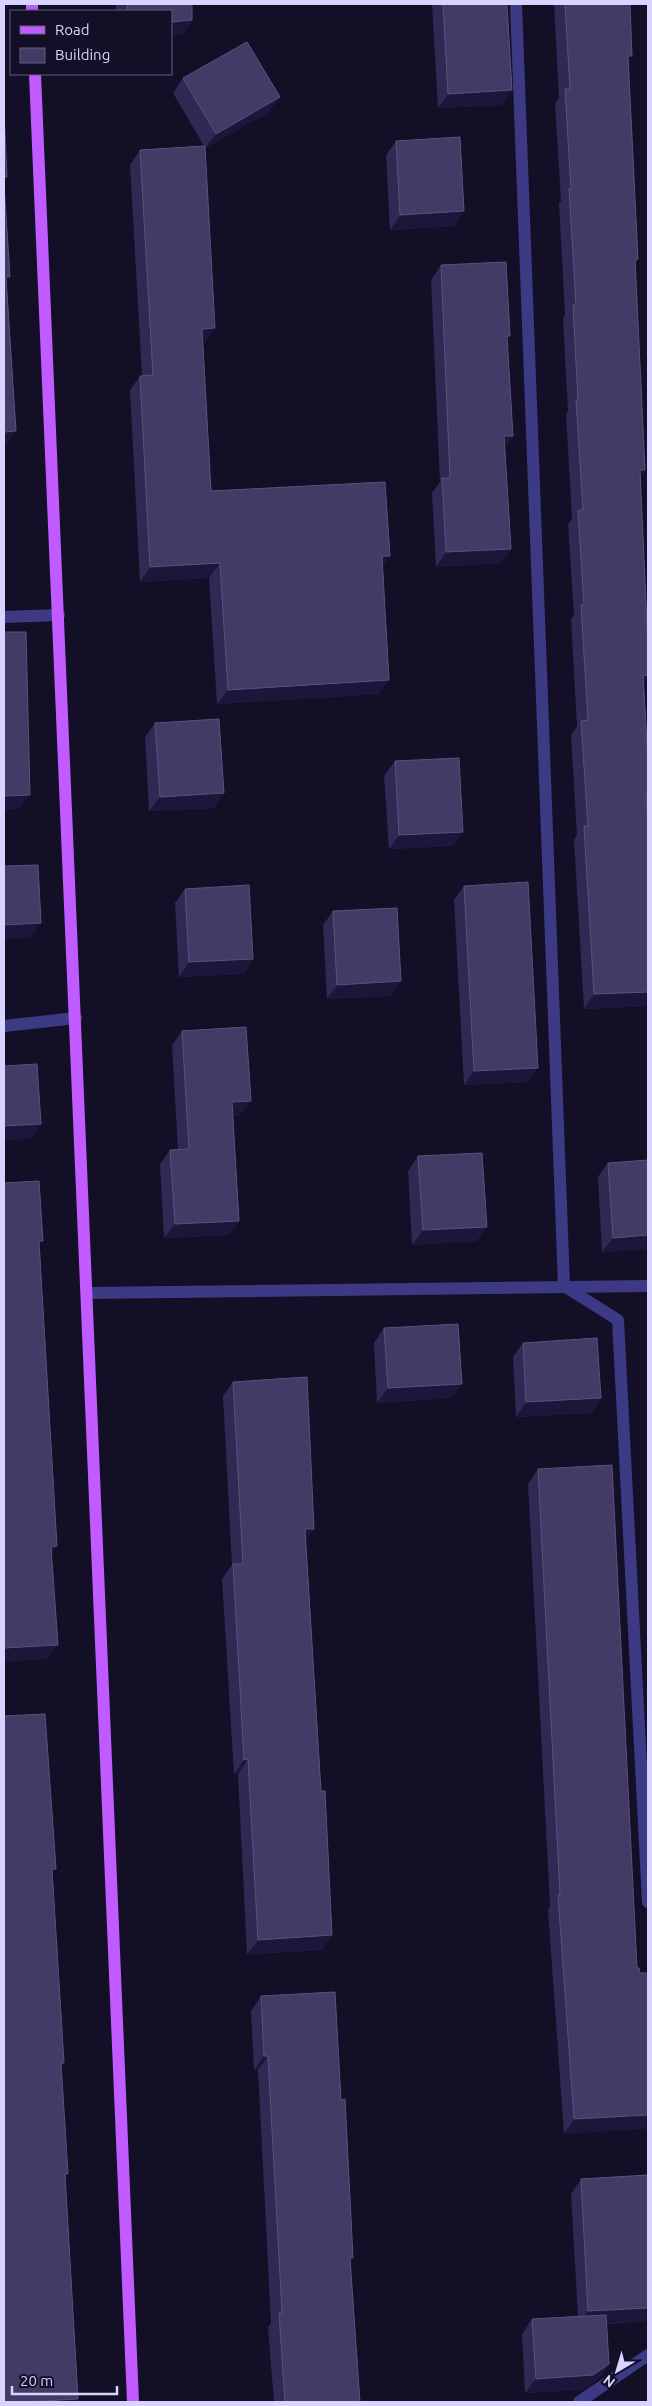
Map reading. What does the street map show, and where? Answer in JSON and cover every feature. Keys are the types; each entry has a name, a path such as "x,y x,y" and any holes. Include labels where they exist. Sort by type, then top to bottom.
{"main road":[{"path":"35,75 133,2402"}],"street":[{"path":"516,4 564,1286"},
{"path":"4,618 59,615"},
{"path":"4,1026 76,1018"},
{"path":"564,1286 618,1320 648,1902"},
{"path":"87,1293 648,1286"},
{"path":"578,2402 648,2355"}],"building":[{"path":"127,4 192,4 192,20 172,22 172,10 127,10"},
{"path":"443,4 507,4 512,90 448,94"},
{"path":"565,4 630,4 632,56 628,56 638,259 635,259 645,470 640,470 648,648 648,675 643,676 648,762 648,792 646,792 648,826 648,992 594,994 584,826 588,826 581,721 588,720 581,605 584,605 578,511 583,510 576,400 578,400 573,305 576,305 565,89 570,89"},
{"path":"247,42 280,97 216,134 183,78"},
{"path":"4,111 7,177 4,177"},
{"path":"460,137 464,211 400,215 396,141"},
{"path":"205,146 215,328 202,329 211,491 385,482 390,556 382,556 389,680 228,690 220,563 150,567 140,376 153,375 140,150"},
{"path":"4,184 10,277 6,277 16,431 4,432"},
{"path":"506,262 510,336 507,336 513,436 504,436 511,549 446,552 442,478 450,478 441,265"},
{"path":"4,632 26,632 30,795 4,796"},
{"path":"219,719 224,793 160,797 155,723"},
{"path":"459,758 463,832 399,835 395,761"},
{"path":"38,865 41,923 4,925 4,866"},
{"path":"528,882 538,1068 474,1071 464,886"},
{"path":"249,885 253,959 189,962 185,889"},
{"path":"397,908 401,981 337,985 333,911"},
{"path":"246,1027 251,1101 232,1102 239,1221 175,1224 170,1150 189,1149 182,1031"},
{"path":"37,1064 41,1124 4,1126 4,1066"},
{"path":"482,1153 487,1227 423,1230 418,1156"},
{"path":"648,1160 648,1235 613,1238 608,1163"},
{"path":"39,1181 43,1241 39,1241 57,1546 51,1547 58,1645 4,1648 4,1183"},
{"path":"458,1324 462,1384 388,1388 384,1328"},
{"path":"597,1338 601,1398 526,1402 523,1343"},
{"path":"307,1377 314,1529 305,1529 321,1791 325,1791 332,1935 258,1940 248,1759 244,1760 233,1564 243,1564 233,1382"},
{"path":"612,1465 637,1968 639,1968 640,1973 648,1973 648,2115 574,2119 558,1895 560,1895 538,1469"},
{"path":"45,1714 56,1869 52,1869 64,2063 61,2063 68,2174 65,2174 78,2399 4,2402 4,1716"},
{"path":"335,1992 341,2100 345,2099 353,2258 350,2258 360,2402 285,2402 279,2313 282,2313 268,2056 264,2056 261,1996"},
{"path":"648,2175 648,2308 588,2311 581,2179"},
{"path":"606,2315 609,2364 593,2375 536,2379 532,2319"}]}
